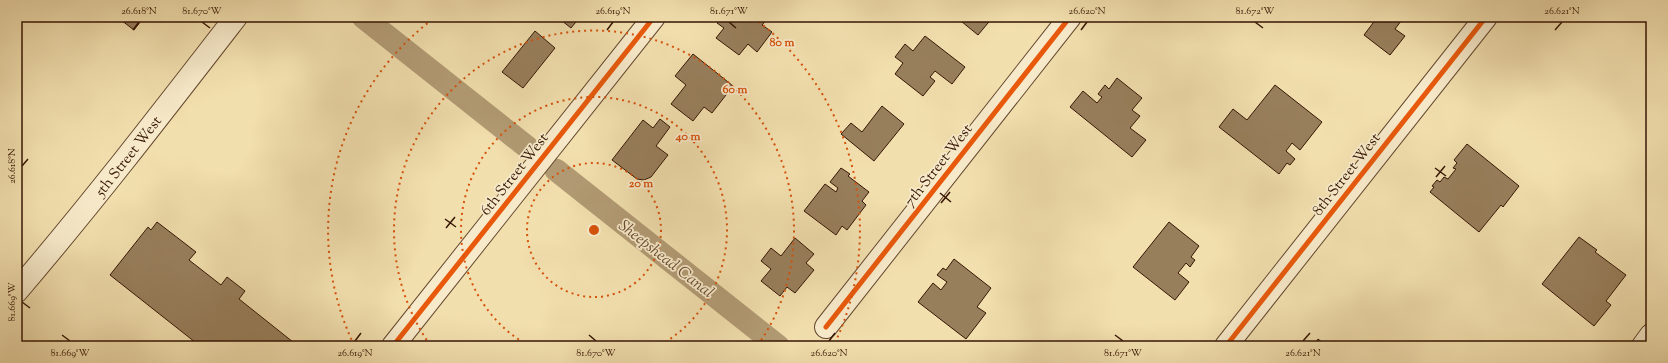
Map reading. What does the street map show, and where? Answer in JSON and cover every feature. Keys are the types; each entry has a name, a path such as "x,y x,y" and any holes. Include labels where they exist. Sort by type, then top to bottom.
{"street":[{"name":"5th Street West","path":"17,291 145,136 236,17"},
{"name":"6th Street West","path":"393,346 654,17"},
{"name":"7th Street West","path":"826,327 1070,17"},
{"name":"8th Street West","path":"1226,346 1486,17"},
{"path":"1643,346 1651,336"}],"building":[{"path":"117,17 144,17 134,30"},
{"path":"557,17 580,17 571,28"},
{"path":"722,17 769,17 762,25 772,32 757,52 748,44 739,55 716,38 724,28 717,23"},
{"path":"956,17 993,17 978,35"},
{"path":"1373,17 1404,17 1395,29 1405,36 1390,55 1364,35 1376,19"},
{"path":"535,31 555,48 523,88 502,72"},
{"path":"925,36 965,67 952,84 935,71 930,77 935,81 923,96 895,74 903,63 895,57 905,44 913,51"},
{"path":"693,54 733,86 712,113 704,107 693,121 671,104 686,85 675,76"},
{"path":"1117,78 1142,98 1132,110 1140,116 1130,128 1146,140 1132,157 1070,107 1083,91 1097,103 1102,97 1098,94 1105,85 1109,89"},
{"path":"1275,85 1322,122 1300,150 1292,143 1286,151 1295,159 1290,165 1287,163 1279,174 1219,127 1233,109 1247,120"},
{"path":"882,106 904,124 874,161 841,134 851,123 862,132"},
{"path":"660,119 670,127 656,146 668,155 651,177 644,180 637,179 612,160 643,120 653,128"},
{"path":"1467,144 1519,186 1503,207 1501,205 1479,232 1430,192 1434,187 1432,186 1437,180 1440,182 1444,177 1448,179 1456,169 1453,168 1457,163 1454,160"},
{"path":"841,168 850,174 848,176 869,192 862,201 866,205 847,230 842,226 836,235 804,211 825,184 836,192 838,188 830,182"},
{"path":"157,222 196,252 189,260 221,285 227,277 245,291 239,299 298,346 200,346 110,275 148,227 151,230"},
{"path":"1169,222 1199,246 1191,257 1195,260 1190,267 1186,263 1178,273 1189,282 1175,300 1133,267"},
{"path":"1579,237 1597,250 1595,252 1626,275 1606,301 1611,305 1594,326 1542,284"},
{"path":"795,238 814,254 806,263 814,270 795,293 787,287 780,296 761,281 771,269 761,261 771,248 781,256"},
{"path":"954,259 991,288 977,307 986,313 966,339 918,302 933,283 941,290 947,282 937,275 943,268 946,270"},
{"path":"1318,339 1327,346 1313,346"}],"waterway":[{"name":"Sheepshead Canal","path":"363,17 527,147"},
{"name":"Sheepshead Canal","path":"556,170 778,346"}],"cycle path":[{"path":"393,346 654,17"},
{"path":"826,327 1070,17"},
{"path":"1226,346 1486,17"}]}
